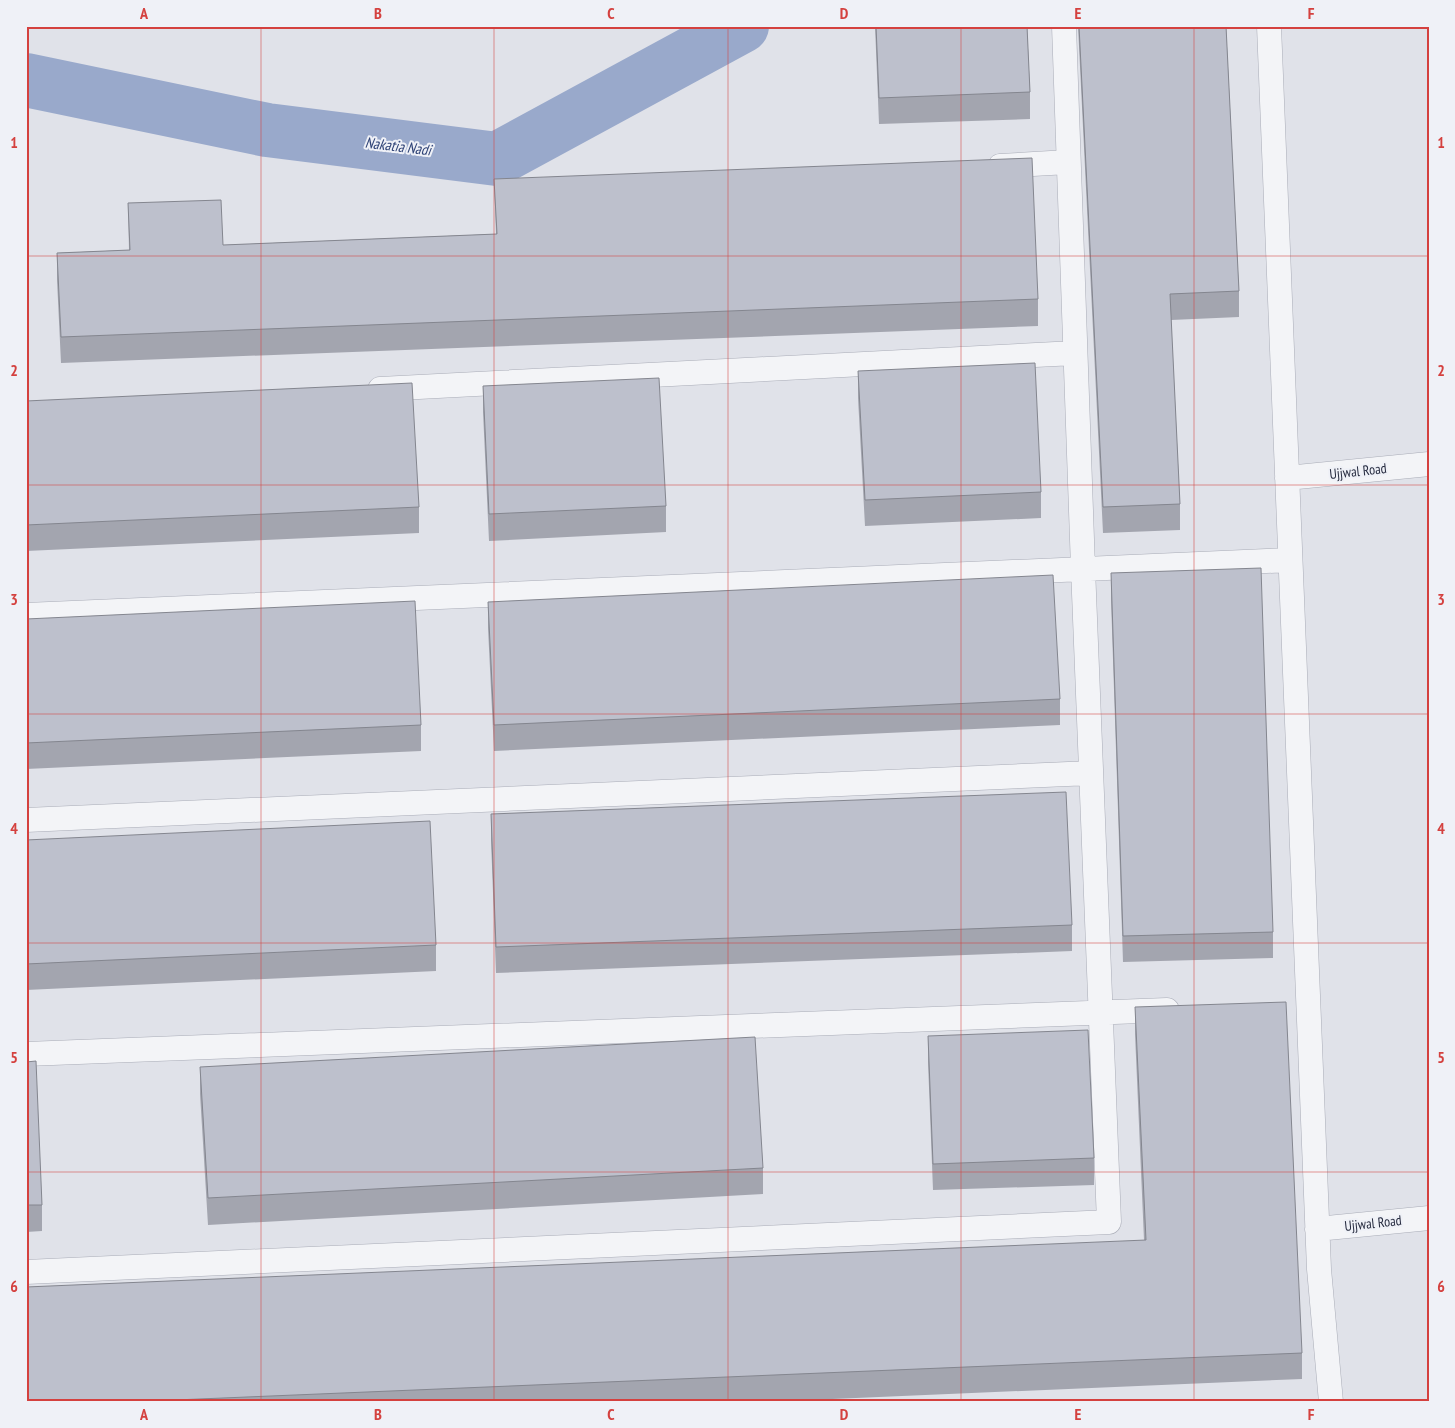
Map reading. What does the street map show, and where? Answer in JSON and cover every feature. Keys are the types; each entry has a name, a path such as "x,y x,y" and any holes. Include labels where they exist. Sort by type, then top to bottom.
{"street":[{"path":"26,1272 1109,1222 1064,26"},
{"path":"1269,26 1290,560 1299,1004 1331,1402"},
{"path":"980,167 1068,162"},
{"path":"356,390 1075,353"},
{"name":"Ujjwal Road","path":"1287,478 1429,464"},
{"path":"26,615 1290,560"},
{"path":"26,820 1091,773"},
{"path":"26,1054 1190,1009"},
{"name":"Ujjwal Road","path":"1317,1229 1429,1218"}],"building":[{"path":"876,26 1027,26 1030,92 879,98"},
{"path":"1079,26 1226,26 1239,291 1170,294 1180,504 1103,507"},
{"path":"1032,158 1038,299 61,337 57,253 130,250 128,203 221,200 223,245 497,234 494,179"},
{"path":"1035,363 1041,492 865,500 858,371"},
{"path":"659,378 666,506 489,514 483,386"},
{"path":"412,383 419,507 26,525 26,401"},
{"path":"1261,568 1273,932 1123,936 1111,573"},
{"path":"1053,575 1060,699 494,725 488,602"},
{"path":"415,601 421,725 26,743 26,619"},
{"path":"1066,792 1072,925 496,947 491,814"},
{"path":"430,821 436,945 26,964 26,840"},
{"path":"1286,1002 1302,1353 127,1402 26,1402 26,1287 1146,1240 1135,1007"},
{"path":"1088,1030 1094,1158 933,1164 928,1036"},
{"path":"755,1037 763,1168 208,1198 200,1067"},
{"path":"36,1061 42,1205 26,1205 26,1062"}],"waterway":[{"name":"Nakatia Nadi","path":"26,80 267,130 497,159 742,26"}]}
